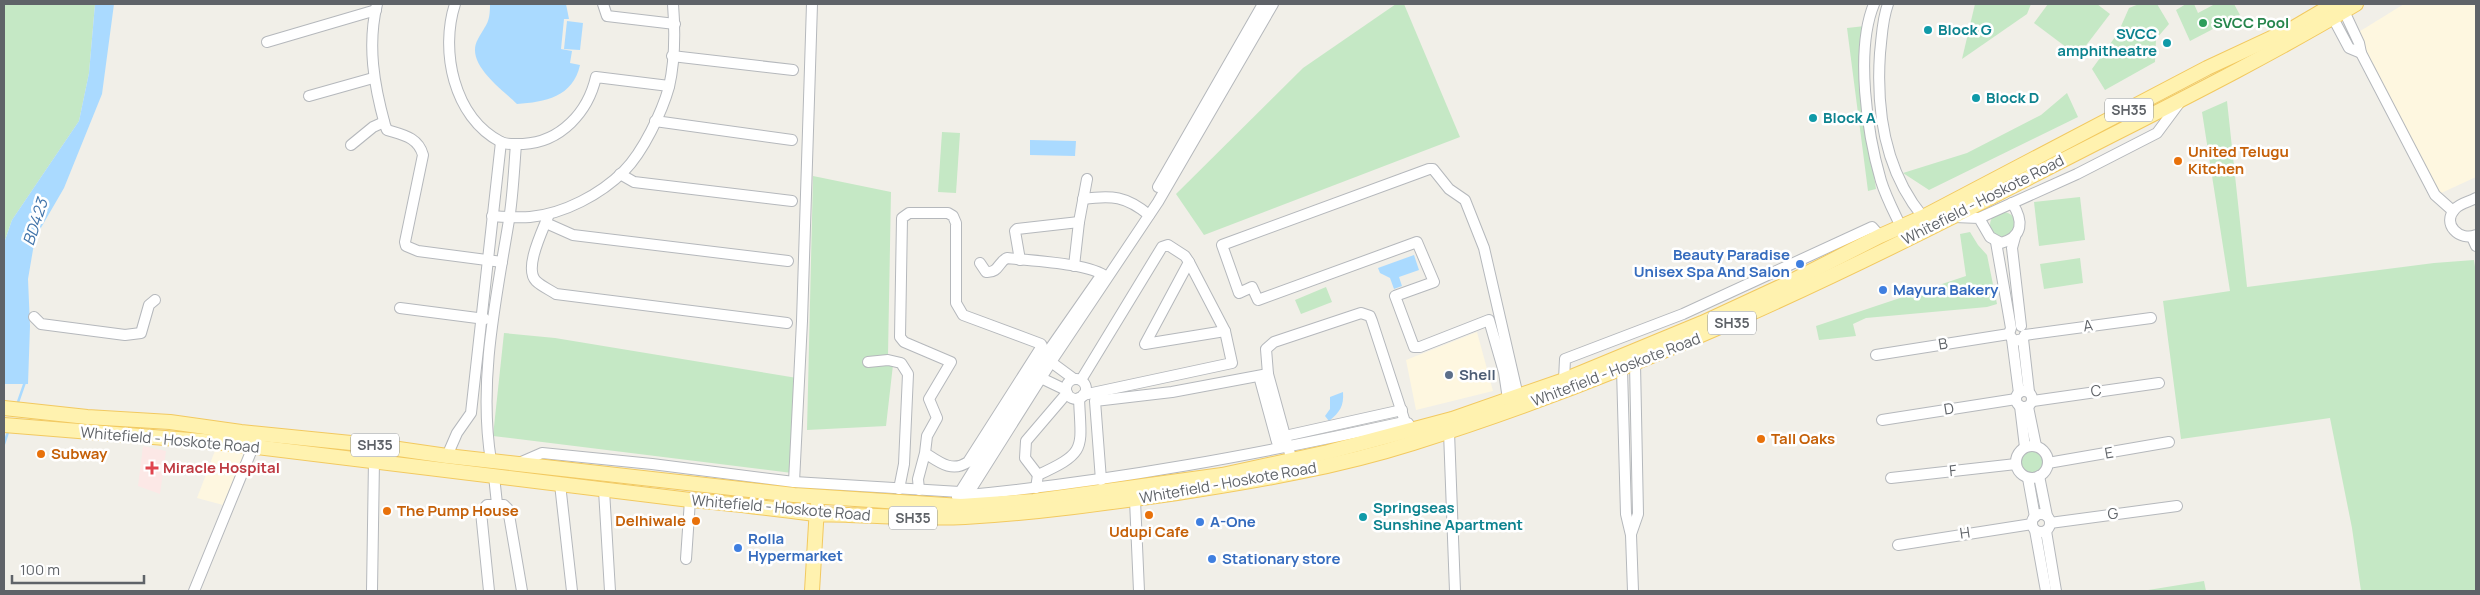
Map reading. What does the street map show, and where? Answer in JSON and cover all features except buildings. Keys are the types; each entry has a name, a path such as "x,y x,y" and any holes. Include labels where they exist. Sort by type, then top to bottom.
{"main road":[{"name":"Whitefield - Hoskote Road","path":"4,425 254,447 330,457 374,460 604,490 765,506 817,514 1034,501 1129,490 1222,475 1285,455 1408,426 1513,397 1564,380 1743,311 1880,236 1924,217 2207,68 2295,27 2342,9"},
{"name":"Whitefield - Hoskote Road","path":"4,408 87,418 170,422 516,464 817,497 959,505 1034,512 1136,500 1206,489 1330,465 1449,432 1629,366 1743,311 1955,217 2212,84 2342,9"},
{"path":"2207,68 2212,84"},
{"path":"812,591 817,497"}],"street":[{"path":"455,4 450,25 448,49 456,85 474,117 501,142 516,144 546,139 568,126 585,106 596,77 669,86"},
{"path":"603,4 607,16 674,24"},
{"path":"492,216 548,218 600,190 620,174 647,137 669,86 674,24 673,4"},
{"path":"794,482 802,321 812,4"},
{"path":"1147,214 1263,4"},
{"path":"959,505 1042,378 1105,276 1147,214 1273,4"},
{"path":"1874,4 1867,22 1864,63 1870,139 1883,187 1901,227"},
{"path":"1888,4 1883,18 1878,98 1882,122 1893,167 1908,199 1924,217"},
{"path":"267,42 376,7 372,45 373,78 384,122 387,130 414,140 420,145 423,155 405,242 406,246 418,251 502,262"},
{"path":"2342,9 2359,43 2360,53 2435,195 2453,211"},
{"path":"672,56 793,70"},
{"path":"309,96 373,78"},
{"path":"1955,217 1979,218 2077,174 2157,133 2182,99"},
{"path":"655,121 792,140"},
{"path":"352,145 373,127 384,122"},
{"path":"447,456 457,433 471,413 501,142"},
{"path":"492,461 486,429 485,403 494,320 509,217 516,144"},
{"path":"1433,169 1449,189 1464,200 1484,248 1513,397 1488,320 1420,347 1414,347 1395,296 1434,282 1417,242 1258,300 1252,287 1239,293 1222,246 1433,169"},
{"path":"620,174 634,182 792,201"},
{"path":"1074,266 1079,222 1087,179"},
{"path":"1083,199 1125,198 1147,214"},
{"path":"2473,202 2457,206 2450,216 2452,228 2460,236 2475,239"},
{"path":"2012,203 2021,224 2012,248 2017,333 2030,446"},
{"path":"919,490 918,479 925,453 927,436 936,418 929,398 951,366 951,362 904,342 900,337 902,218 904,215 909,213 948,213 953,216 956,223 956,303 959,310 963,315 1045,348"},
{"path":"548,218 573,235 788,260"},
{"path":"548,218 534,257 532,270 535,281 556,294 787,323"},
{"path":"1979,218 1990,237 1996,242 2001,243 2015,237"},
{"path":"1020,260 1015,232 1017,230 1079,222"},
{"path":"1564,380 1565,360 1683,314 1872,227 1880,236"},
{"path":"1996,242 2017,333"},
{"path":"1036,488 1038,474 1025,458 1026,440 1066,392 1067,384 1078,379 1162,247 1168,246 1185,256 1190,262 1225,331 1232,362 1072,398 1066,392 1042,378"},
{"path":"980,263 986,272 998,269 1006,258 1074,266 1105,276"},
{"path":"1190,262 1145,344 1225,331"},
{"path":"925,453 947,467 958,467 968,462 1045,348 1105,276"},
{"path":"34,317 41,324 136,335 141,333 149,305 155,300"},
{"path":"400,308 494,320"},
{"path":"516,464 542,453 652,464 794,482 919,490 959,505 1036,488 1285,455 1263,375 1265,354 1269,346 1274,342 1361,313 1366,314 1372,322 1408,426"},
{"name":"A","path":"2017,333 2151,318"},
{"name":"B","path":"1876,355 2017,333"},
{"path":"959,505 1045,348"},
{"path":"868,362 888,360 901,363 908,374 904,464 899,489"},
{"path":"1038,474 1061,464 1075,454 1081,439 1081,396 1086,389 1078,379 1051,362"},
{"path":"1629,366 1638,514 1631,535 1633,591"},
{"path":"1101,480 1094,401 1172,392 1263,375"},
{"name":"C","path":"2024,400 2159,383"},
{"name":"D","path":"1882,420 2024,400"},
{"path":"1281,437 1402,410"},
{"path":"1449,432 1455,591"},
{"path":"194,591 254,447 258,433"},
{"name":"E","path":"2048,463 2169,442"},
{"path":"2028,478 2039,476 2045,471 2048,463 2045,452 2030,446"},
{"path":"2030,446 2017,454 2016,464 2020,473 2028,478 2041,524 2056,591"},
{"path":"372,591 374,460"},
{"name":"F","path":"1891,478 2016,464"},
{"path":"494,476 497,504"},
{"path":"2039,476 2046,591"},
{"path":"560,484 572,591"},
{"path":"604,490 610,591"},
{"path":"686,559 690,500"},
{"path":"1136,500 1139,591"},
{"path":"489,591 482,512 487,505 497,504 504,504 508,509 522,591"},
{"name":"G","path":"2041,524 2177,506"},
{"name":"H","path":"1898,545 2041,524"}],"shaded area":[{"path":"2404,4 2476,4 2476,177 2439,194 2357,33"},
{"name":"Shell","path":"1477,332 1493,391 1416,410 1406,360"},
{"name":"Miracle Hospital","path":"143,446 166,451 160,494 138,486"},
{"path":"216,448 244,453 223,505 197,498"}],"green space":[{"path":"4,4 95,4 89,73 79,121 12,220 4,243"},
{"path":"1396,4 1404,4 1460,137 1204,235 1176,194 1303,68"},
{"path":"1975,4 2031,4 2027,14 1962,59"},
{"path":"2048,4 2097,4 2110,14 2078,56 2034,23"},
{"path":"2139,4 2157,4 2169,24 2156,39 2155,62 2105,90 2092,69 2118,33 2129,8"},
{"name":"SVCC Pool","path":"2186,4 2194,4 2198,13 2215,4 2234,4 2240,15 2190,41 2176,10"},
{"path":"1865,26 1866,120 1876,189 1868,191 1847,28"},
{"path":"2067,93 2078,117 1929,190 1903,173 1967,153 2041,115"},
{"path":"2227,101 2247,287 2434,263 2474,260 2476,274 2476,591 2361,591 2352,528 2330,418 2181,439 2163,301 2230,291 2202,112"},
{"path":"942,132 960,133 956,193 938,192"},
{"path":"813,176 891,192 888,355 894,356 886,426 807,430"},
{"path":"2080,197 2085,240 2039,246 2034,202"},
{"path":"2003,212 2012,216 2016,225 2012,234 2003,238 1994,234 1990,225 1994,216"},
{"path":"1970,232 1987,255 1997,304 1987,307 1866,318 1853,324 1856,336 1819,340 1816,326 1966,276 1960,234"},
{"path":"2080,258 2083,283 2044,289 2040,264"},
{"path":"1326,287 1332,302 1301,314 1295,300"},
{"path":"504,333 555,338 797,378 792,473 493,436"},
{"path":"2031,450 2039,454 2043,462 2039,470 2031,474 2023,470 2019,462 2023,454"},
{"path":"2204,581 2206,591 2142,591"}],"water":[{"path":"95,4 114,4 102,94 64,188 35,238 28,279 30,326 28,384 4,384 4,243 12,220 79,121 89,73"},
{"path":"490,4 566,4 569,19 564,19 561,49 572,51 570,63 580,65 576,76 564,91 538,102 517,104 487,75 476,57 475,48 489,19"},
{"path":"567,21 583,23 580,50 564,49"},
{"path":"1030,140 1076,141 1075,156 1030,155"},
{"path":"1414,255 1419,270 1399,277 1402,286 1394,289 1390,278 1380,273 1378,268"},
{"path":"1343,392 1343,401 1340,408 1329,421 1325,416 1330,409 1330,397"}],"waterway":[{"name":"BD423","path":"17,405 25,382"},
{"name":"BD423","path":"4,444 9,429"}],"place":[{"name":"SVCC Pool","path":"2203,23"},
{"name":"Block G","path":"1928,30"},
{"name":"SVCC amphitheatre","path":"2167,43"},
{"name":"Block D","path":"1976,98"},
{"name":"Block A","path":"1813,118"},
{"name":"United Telugu Kitchen","path":"2178,161"},
{"name":"Beauty Paradise Unisex Spa And Salon","path":"1800,264"},
{"name":"Mayura Bakery","path":"1883,290"},
{"name":"Shell","path":"1449,375"},
{"name":"Tall Oaks","path":"1761,439"},
{"name":"Subway","path":"41,454"},
{"name":"Miracle Hospital","path":"152,468"},
{"name":"The Pump House","path":"387,511"},
{"name":"Udupi Cafe","path":"1149,515"},
{"name":"Springseas Sunshine Apartment","path":"1363,517"},
{"name":"Delhiwale","path":"696,521"},
{"name":"A-One","path":"1200,522"},
{"name":"Rolla Hypermarket","path":"738,548"},
{"name":"Stationary store","path":"1212,559"}]}
